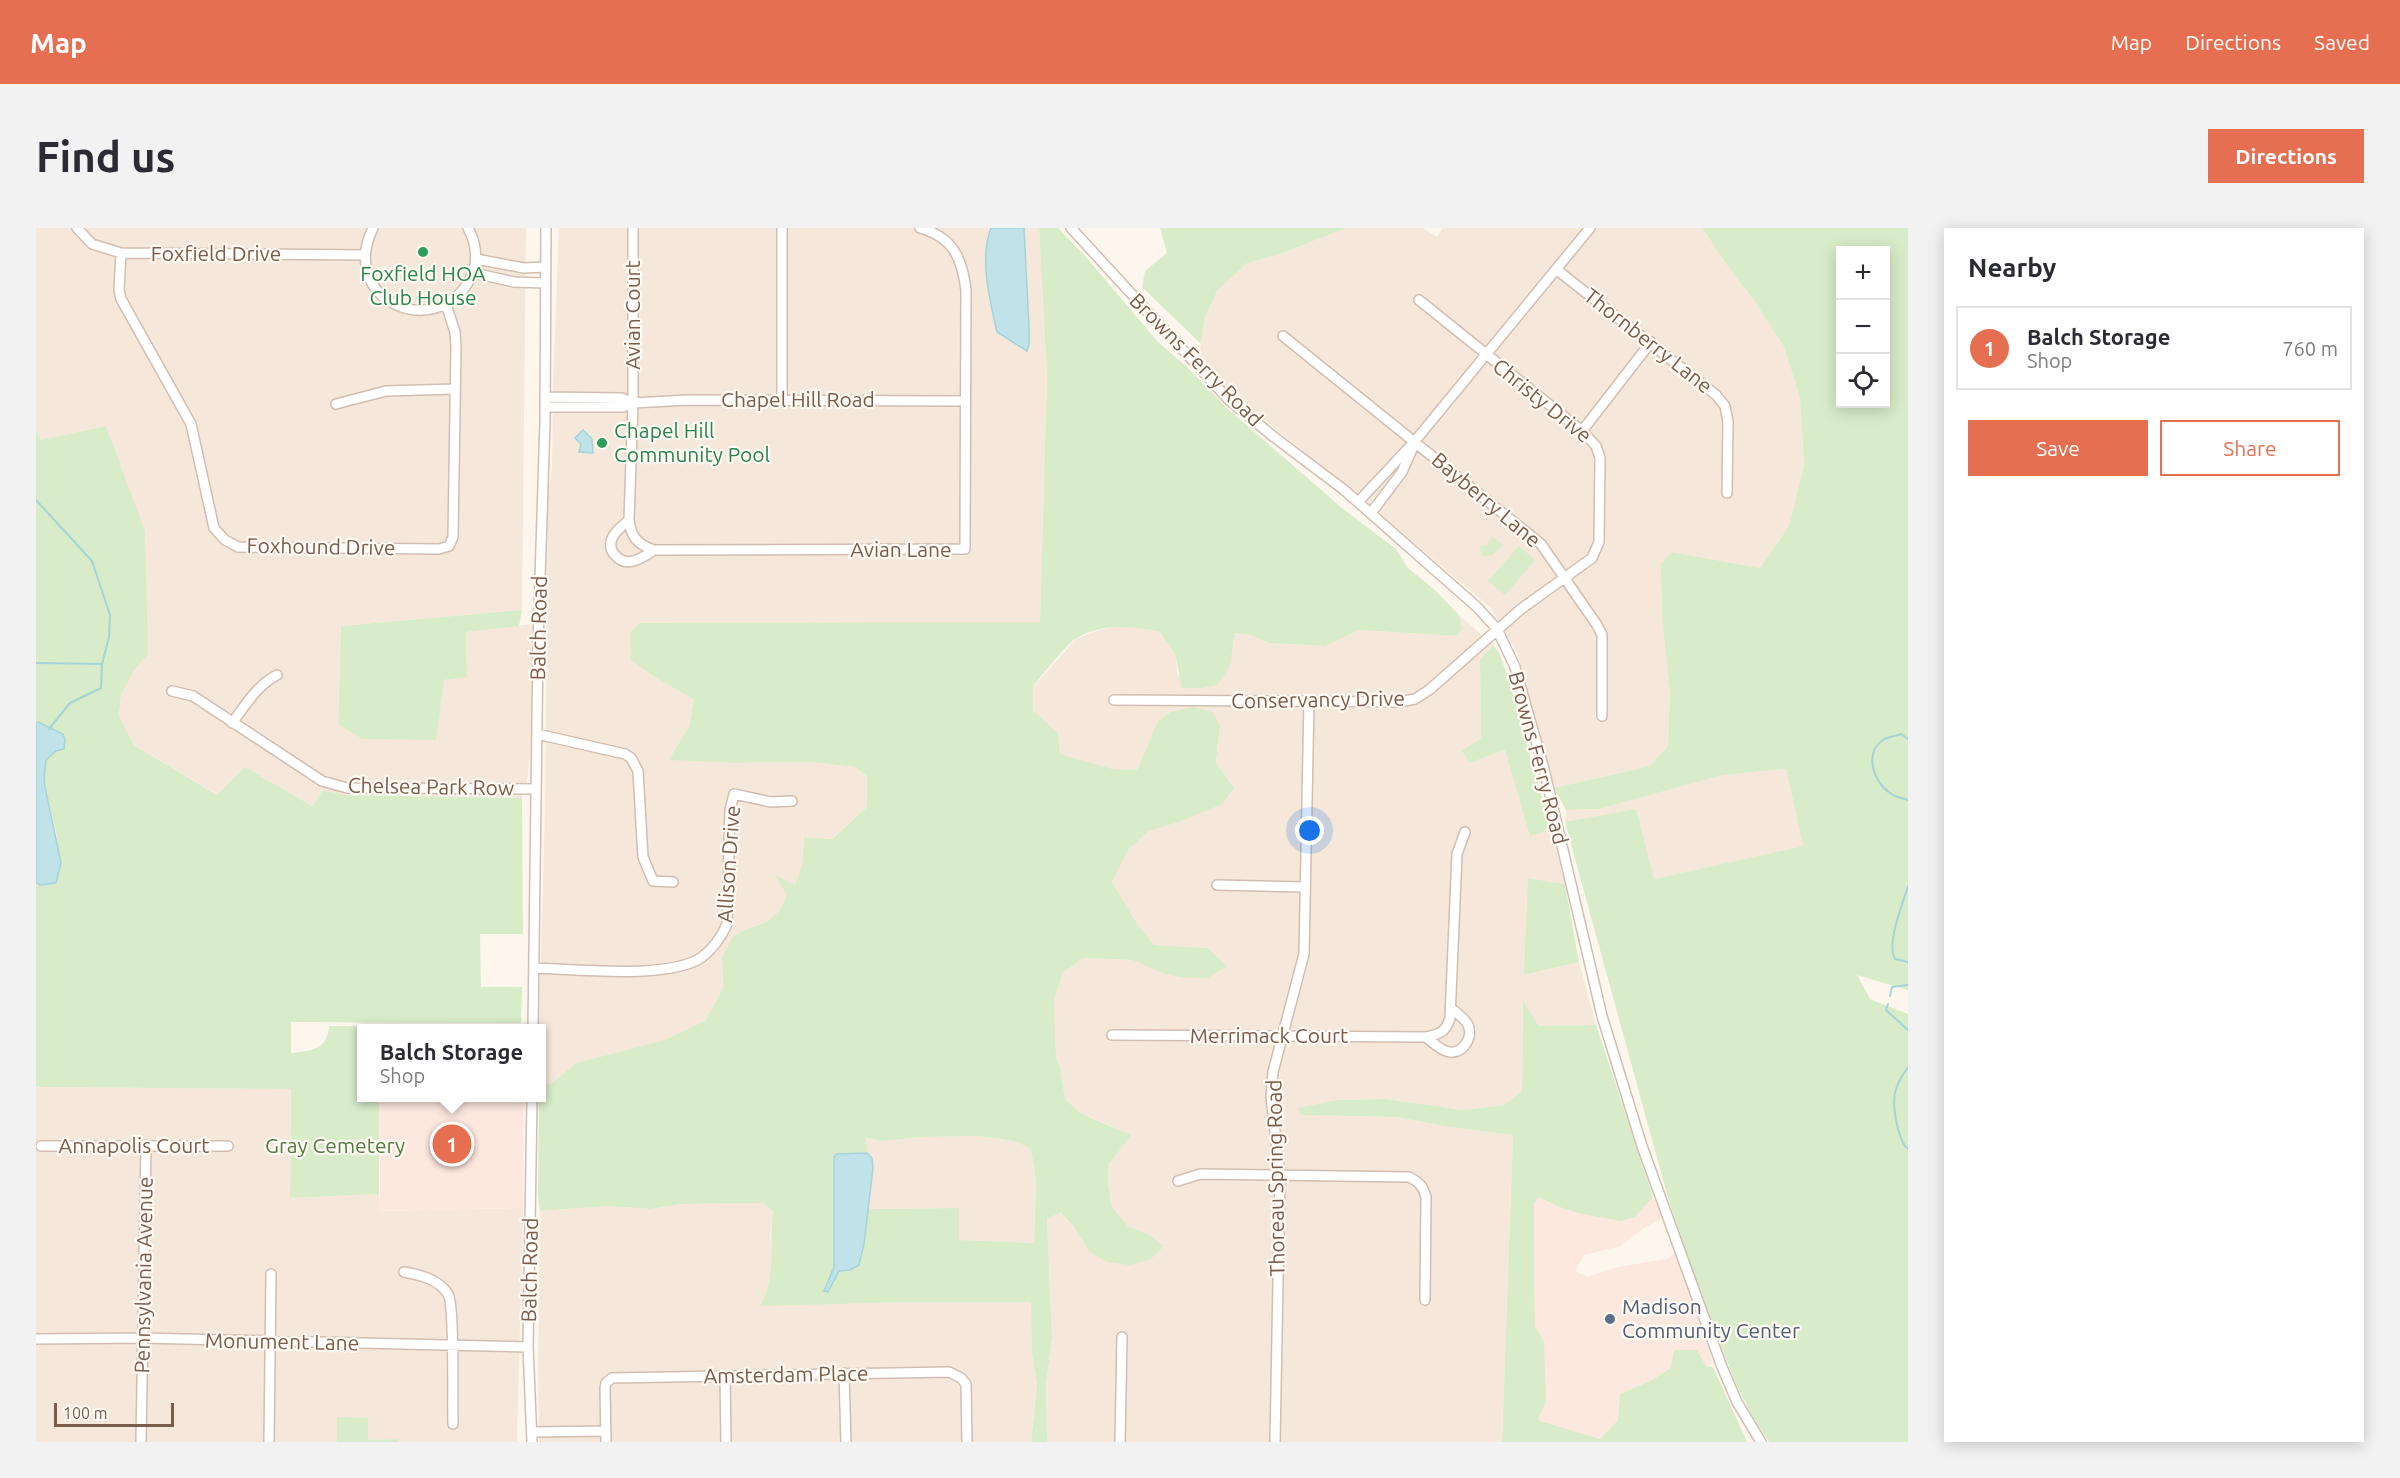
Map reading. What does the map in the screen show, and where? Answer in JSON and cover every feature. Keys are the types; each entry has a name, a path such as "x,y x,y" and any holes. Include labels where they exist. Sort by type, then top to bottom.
{"street":[{"name":"Foxfield Drive","path":"77,228 92,244 121,253 364,255"},
{"path":"373,228 364,255 372,284 379,293 395,305 420,310 446,304 460,293 474,273 476,260 474,242 468,228"},
{"name":"Balch Road","path":"533,1024 545,402 546,228"},
{"name":"Avian Court","path":"633,228 633,403"},
{"path":"782,400 783,228"},
{"name":"Avian Lane","path":"654,550 965,549 966,290 960,261 954,250 939,236 920,228"},
{"name":"Browns Ferry Road","path":"1071,228 1229,400 1371,513 1477,607 1497,629 1515,667 1541,758 1602,1016 1642,1146 1722,1367 1737,1402 1761,1442"},
{"path":"1358,502 1415,441 1487,356 1590,228"},
{"name":"Foxhound Drive","path":"121,253 119,290 121,299 191,424 214,528 225,540 238,547 440,549 449,546 453,537 455,332 446,304"},
{"path":"476,260 524,268 545,267"},
{"name":"Thornberry Lane","path":"1557,270 1651,342 1716,395 1725,406 1728,422 1727,493"},
{"path":"474,273 514,282 545,283"},
{"name":"Christy Drive","path":"1419,300 1582,431 1596,446 1600,458 1599,542 1592,558 1497,629"},
{"name":"Bayberry Lane","path":"1283,336 1541,544 1602,635 1602,716"},
{"path":"1582,431 1651,342"},
{"path":"336,404 386,391 455,389"},
{"name":"Chapel Hill Road","path":"545,402 622,398 633,403 688,400 964,401"},
{"path":"633,403 630,532 642,546 654,550"},
{"path":"1371,513 1402,472 1415,441"},
{"path":"629,520 616,532 611,542 612,551 619,560 628,562 640,560 654,550"},
{"name":"Conservancy Drive","path":"1114,700 1399,702 1415,699 1429,690 1497,629"},
{"path":"232,723 256,691 268,679 277,675"},
{"name":"Chelsea Park Row","path":"172,691 193,696 322,781 346,788 536,789"},
{"name":"Thoreau Spring Road","path":"1275,1442 1280,1175 1271,1097 1273,1072 1303,963 1309,701"},
{"path":"537,734 626,754 631,758 638,771 643,858 653,880 673,882"},
{"name":"Allison Drive","path":"534,968 662,970 683,966 701,958 720,940 727,924 730,810 734,794 771,802 792,801"},
{"path":"1426,1037 1440,1034 1448,1028 1451,1008 1457,854 1465,832"},
{"path":"1217,885 1304,887"},
{"name":"Merrimack Court","path":"1112,1035 1426,1037 1445,1051 1459,1051 1466,1045 1470,1036 1468,1024 1451,1008"},
{"name":"Balch Road","path":"532,1102 528,1347 532,1442"},
{"name":"Pennsylvania Avenue","path":"141,1442 146,1145"},
{"name":"Annapolis Court","path":"41,1146 228,1146"},
{"path":"1178,1181 1200,1174 1397,1175 1419,1181 1426,1197 1425,1300"},
{"path":"404,1272 438,1282 450,1296 453,1314 453,1424"},
{"path":"269,1442 271,1274"},
{"path":"1120,1442 1122,1337"},
{"name":"Monument Lane","path":"36,1339 142,1338 528,1347"},
{"name":"Amsterdam Place","path":"606,1442 605,1388 609,1379 617,1377 949,1372 957,1375 966,1384 967,1442"},
{"path":"844,1374 846,1442"},
{"path":"725,1376 726,1442"},
{"path":"532,1432 605,1431"}],"shaded area":[{"path":"36,228 526,228 522,610 341,626 338,723 362,739 444,680 467,677 466,632 532,624 531,740 528,775 522,798 345,795 323,790 312,806 245,767 218,795 134,745 119,716 121,695 133,672 148,654 144,531 106,426 40,440 36,429"},
{"path":"559,228 1039,228 1047,376 1040,623 640,623 630,632 674,687 694,700 689,727 671,759 732,763 812,762 855,767 867,776 867,807 831,839 804,837 802,865 795,886 776,876 788,895 780,910 767,922 742,931 722,957 723,988 705,1021 664,1040 576,1063 551,1084 546,1085 546,1024 539,1024 545,808 548,490 552,469"},
{"path":"1347,228 1423,228 1437,237 1443,228 1702,228 1726,264 1754,299 1784,347 1800,398 1804,465 1789,526 1760,568 1672,552 1661,596 1670,692 1668,746 1650,766 1554,788 1518,654 1491,608 1347,486 1232,394 1208,371 1199,358 1205,317 1217,290 1247,263 1277,255"},
{"path":"1458,614 1493,645 1480,660 1481,738 1462,752 1469,763 1505,750 1530,835 1551,829 1565,884 1529,878 1525,975 1579,962 1596,1025 1539,1026 1523,1002 1522,1091 1504,1105 1463,1110 1386,1099 1337,1100 1300,1115 1397,1117 1449,1127 1513,1135 1502,1442 1047,1442 1046,1384 1052,1338 1047,1218 1060,1213 1074,1227 1089,1251 1149,1235 1128,1226 1112,1207 1108,1183 1112,1126 1080,1113 1065,1099 1056,1055 1054,1001 1063,973 1083,958 1132,960 1142,964 1227,966 1207,948 1154,945 1138,925 1112,882 1128,850 1149,831 1199,813 1234,788 1216,762 1220,725 1158,722 1137,770 1113,769 1060,754 1058,733 1033,710 1033,687 1076,639 1102,629 1129,626 1160,632 1175,654 1178,676 1230,666 1235,633 1251,635 1268,643 1325,646 1359,630 1457,636 1463,629"},
{"path":"1786,769 1803,846 1654,879 1565,822 1566,810 1599,809 1723,775"},
{"path":"36,1087 291,1089 290,1198 379,1194 380,1211 523,1208 517,1442 368,1440 337,1417 337,1442 36,1442"},
{"path":"379,1102 524,1102 523,1208 380,1211"},
{"path":"977,1136 1014,1141 1031,1149 1036,1182 1034,1243 959,1240 959,1208 868,1209 873,1168 872,1158 867,1153 865,1138 882,1141 922,1137"},
{"path":"1539,1197 1557,1206 1621,1221 1635,1217 1653,1197 1662,1218 1638,1232 1621,1246 1584,1255 1575,1271 1587,1277 1617,1267 1667,1259 1675,1252 1713,1363 1706,1366 1671,1368 1650,1381 1620,1394 1618,1420 1600,1439 1536,1420 1544,1341 1535,1327 1534,1203"},
{"path":"763,1203 773,1211 770,1232 773,1266 766,1294 760,1305 1032,1302 1032,1353 1037,1384 1031,1442 539,1442 540,1211 608,1206 651,1209 681,1204"}],"green space":[{"path":"1039,228 1058,228 1086,257 1158,342 1187,367 1227,408 1342,508 1396,549 1408,568 1436,591 1458,614 1463,629 1457,636 1359,630 1325,646 1268,643 1251,635 1235,633 1230,666 1217,685 1182,688 1175,654 1160,632 1128,627 1107,628 1077,638 1060,653 1033,686 1033,710 1058,733 1060,754 1113,769 1137,770 1158,721 1171,712 1194,707 1213,712 1220,725 1216,762 1234,788 1222,804 1176,823 1149,831 1128,850 1112,882 1138,925 1154,945 1208,948 1227,966 1208,978 1185,978 1165,974 1132,960 1083,958 1063,973 1054,1001 1056,1055 1065,1099 1080,1113 1131,1135 1109,1164 1108,1183 1112,1207 1128,1226 1149,1235 1164,1246 1150,1260 1129,1265 1107,1262 1089,1251 1074,1227 1061,1213 1047,1218 1052,1338 1046,1385 1047,1442 1031,1442 1037,1384 1032,1353 1031,1302 909,1302 760,1306 766,1294 771,1271 773,1211 763,1203 681,1204 651,1209 608,1206 540,1211 538,1195 539,1102 546,1102 546,1085 551,1084 576,1063 664,1040 705,1021 723,988 722,957 732,938 742,931 767,922 780,910 787,895 775,875 795,885 802,865 804,837 832,839 867,807 867,776 855,767 812,762 732,763 670,760 689,727 694,700 653,676 631,659 630,632 640,623 1040,622 1047,376","holes":["977,1136 1014,1141 1031,1149 1036,1182 1034,1243 959,1240 959,1208 868,1209 864,1244 850,1270 839,1271 828,1291 824,1290 834,1267 834,1171 854,1153 867,1153 866,1138 882,1141 922,1137"]},
{"path":"1160,228 1347,228 1277,255 1247,263 1217,291 1205,317 1201,344 1142,287 1145,271 1167,253"},
{"path":"1702,228 1908,228 1908,990 1857,975 1870,999 1908,1014 1908,1442 1769,1442 1753,1417 1736,1384 1698,1287 1668,1198 1565,822 1636,809 1654,879 1803,846 1786,769 1723,775 1599,809 1566,810 1554,788 1650,766 1668,746 1670,692 1662,616 1661,564 1672,552 1760,568 1789,526 1804,465 1800,398 1784,347 1754,300"},
{"name":"Gray Cemetery","path":"106,426 145,531 148,654 133,672 121,695 119,716 134,745 217,795 245,767 312,806 323,790 345,795 522,798 523,934 480,934 481,987 522,987 521,1023 291,1022 291,1053 311,1050 322,1045 328,1034 329,1026 357,1026 357,1102 379,1102 379,1194 290,1198 291,1089 36,1087 36,882 40,885 57,836 44,782 46,760 56,751 38,722 36,723 36,429 40,440"},
{"path":"1492,536 1503,545 1493,555 1481,556 1480,546 1487,545"},
{"path":"1519,546 1535,560 1505,595 1488,581"},
{"path":"522,610 519,626 466,632 467,677 444,680 436,740 362,739 338,724 341,626"},
{"path":"1493,645 1499,652 1510,684 1551,829 1530,836 1505,750 1469,763 1462,751 1481,738 1480,660"},
{"path":"1528,878 1565,884 1579,962 1524,975"},
{"path":"1523,1001 1539,1026 1596,1025 1653,1197 1635,1217 1621,1221 1577,1213 1539,1197 1534,1203 1535,1327 1544,1341 1546,1402 1537,1420 1600,1439 1618,1420 1620,1394 1650,1381 1671,1368 1674,1350 1697,1350 1706,1366 1713,1367 1747,1442 1502,1442 1513,1135 1449,1127 1397,1117 1300,1115 1299,1108 1337,1100 1386,1099 1463,1110 1504,1105 1522,1091"},
{"path":"337,1417 368,1418 368,1440 398,1439 398,1442 337,1442"}],"water":[{"path":"991,228 1024,228 1029,327 1027,351 997,332 986,266"},
{"path":"583,430 592,439 593,453 579,452 581,444 575,438"},
{"path":"36,723 63,734 65,739 64,749 56,751 46,760 44,782 61,863 56,883 40,885 36,882"},
{"path":"867,1153 872,1158 873,1168 864,1244 859,1265 850,1270 839,1271 828,1292 824,1291 834,1267 834,1157 837,1154"}],"waterway":[{"path":"36,500 92,561 110,615 109,637 102,664 36,663"},
{"path":"49,729 70,703 101,688 102,664"},
{"path":"1908,739 1901,734 1883,740 1877,746 1872,760 1875,775 1884,788 1894,796 1908,800"},
{"path":"1908,886 1896,923 1893,943 1895,959 1908,962"},
{"path":"1890,996 1892,987 1908,985"},
{"path":"1888,1004 1886,1010 1908,1030"},
{"path":"1908,1067 1898,1083 1894,1099 1901,1139 1908,1149"}],"place":[{"name":"Foxfield HOA Club House","path":"423,252"},
{"name":"Chapel Hill Community Pool","path":"602,443"},
{"name":"Balch Storage","path":"452,1144"},
{"name":"Madison Community Center","path":"1610,1319"}]}
